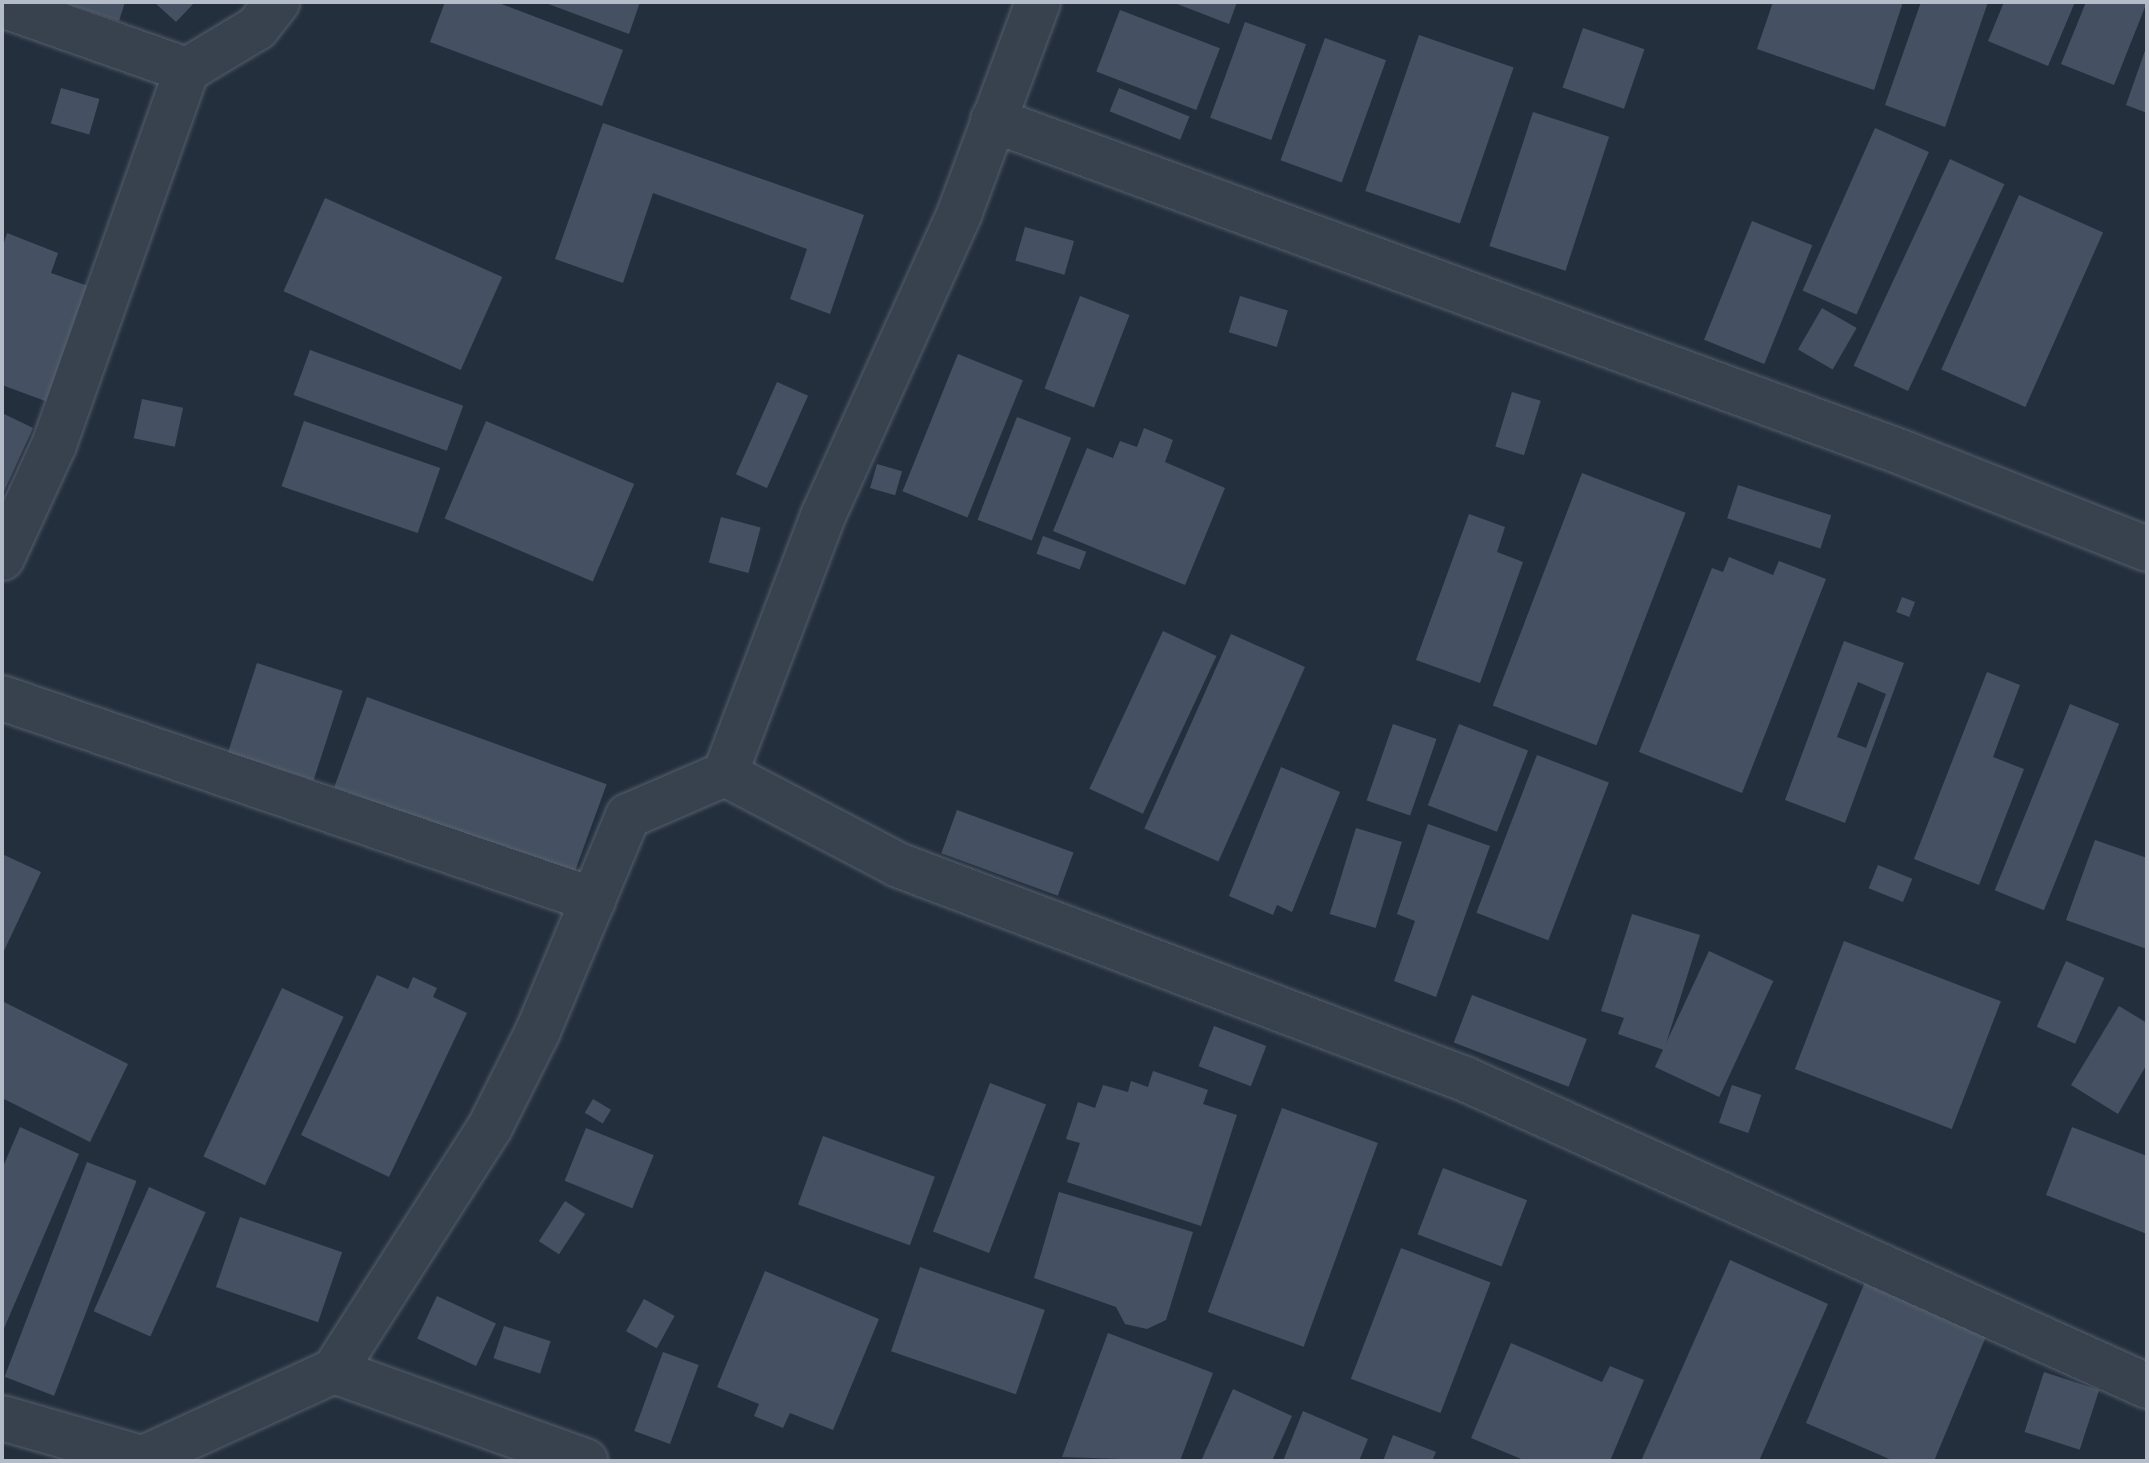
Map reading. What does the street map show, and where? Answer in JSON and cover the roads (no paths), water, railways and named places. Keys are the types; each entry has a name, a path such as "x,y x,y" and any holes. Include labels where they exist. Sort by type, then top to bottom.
{"street":[{"path":"2,558 54,445 187,70 257,28 277,2"},
{"path":"2,1418 137,1459 334,1371 490,1127 628,816 725,774 823,516 960,212 1038,2"},
{"path":"2,5 187,70"},
{"path":"993,120 1906,454 2147,549"},
{"path":"2,698 593,900"},
{"path":"725,774 898,865 1465,1079 2147,1386"},
{"path":"334,1371 585,1461"}]}
